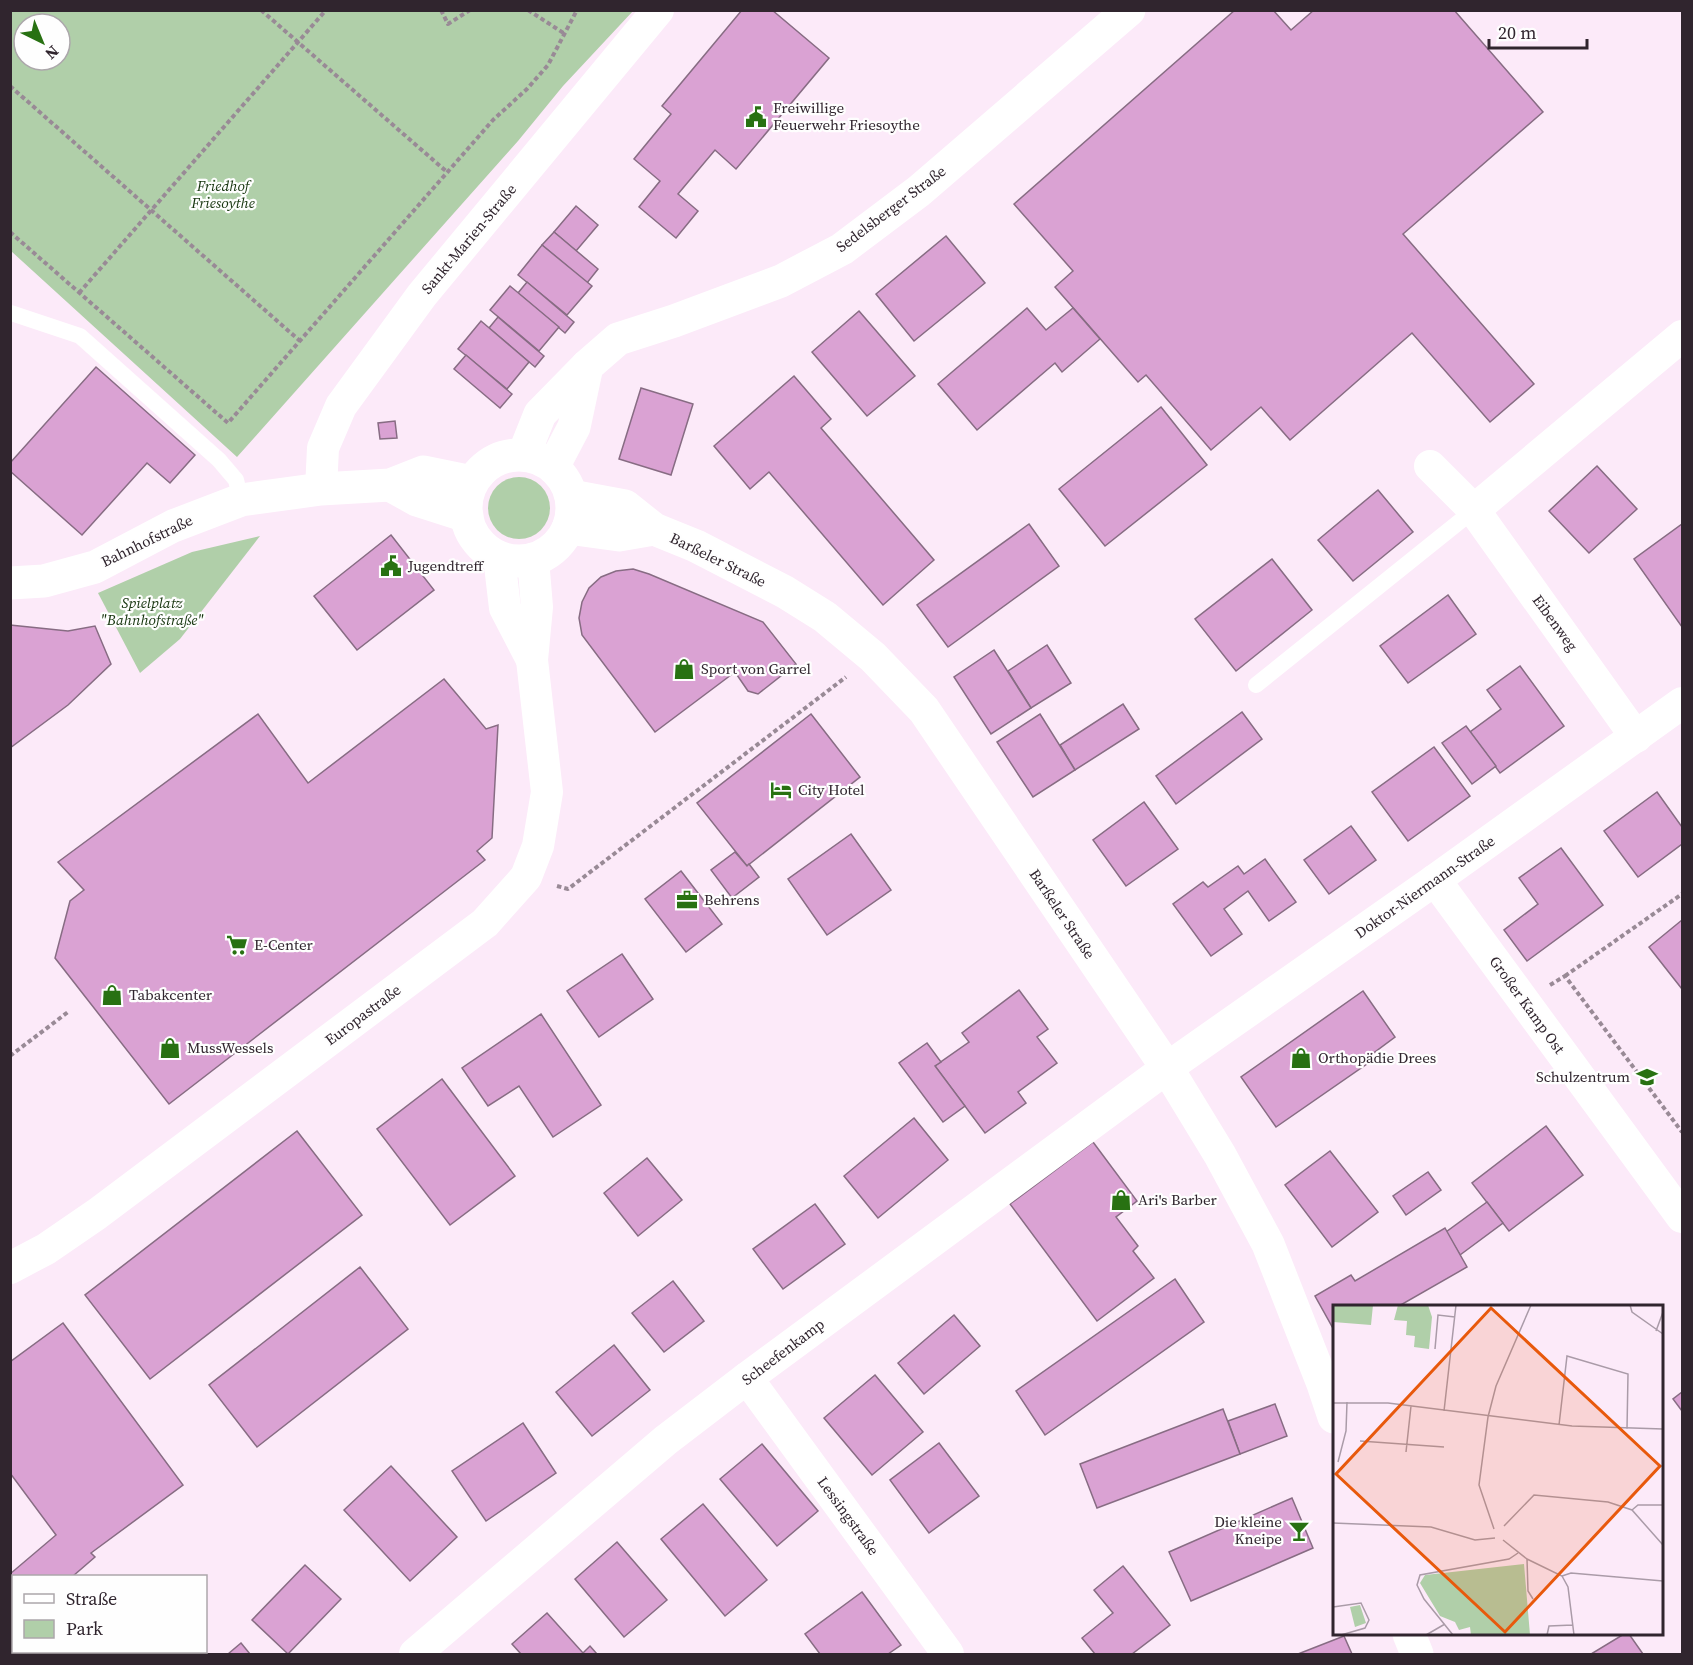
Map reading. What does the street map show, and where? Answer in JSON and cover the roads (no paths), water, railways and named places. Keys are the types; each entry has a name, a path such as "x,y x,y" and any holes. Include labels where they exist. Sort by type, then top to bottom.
{"street":[{"name":"Sankt-Marien-Straße","path":"321,489 323,448 341,406 422,295 658,10"},
{"name":"Sedelsberger Straße","path":"524,454 540,414 587,366 618,339 674,321 781,281 842,249 920,191 1129,10"},
{"path":"1474,510 1683,336"},
{"path":"553,467 574,428 587,366"},
{"path":"524,454 553,467 565,480 571,496 572,513 568,528 560,542 548,552 533,558 515,561 500,557 484,548 473,533 467,516 467,499 472,482 482,470 494,461 524,454"},
{"name":"Eibenweg","path":"1430,466 1474,510 1636,737"},
{"name":"Bahnhofstraße","path":"10,583 44,581 95,567 173,526 241,500 321,489 390,485 423,472 472,482"},
{"path":"390,485 417,500 467,516"},
{"name":"Barßeler Straße","path":"571,496 625,506 654,529 696,546 785,592 825,617 873,657 924,710 1167,1068 1220,1155 1268,1244 1333,1412"},
{"name":"Barßeler Straße","path":"568,528 619,536 654,529"},
{"name":"Europastraße","path":"500,557 505,608 531,660"},
{"name":"Europastraße","path":"10,1269 46,1249 97,1214 476,930 526,878 538,846 547,792 531,660 537,607 533,558"},
{"name":"Doktor-Niermann-Straße","path":"1167,1068 1683,703"},
{"name":"Großer Kamp Ost","path":"1435,880 1683,1217"},
{"name":"Scheefenkamp","path":"415,1654 666,1440 1167,1068"},
{"name":"Lessingstraße","path":"747,1378 948,1654"},
{"path":"1409,1635 1417,1654"}],"lane":[{"path":"10,313 80,336 219,460 236,480 241,500"},
{"path":"1256,685 1474,510"}],"place":[{"name":"Freiwillige Feuerwehr Friesoythe","path":"756,117"},
{"name":"Jugendtreff","path":"391,566"},
{"name":"Sport von Garrel","path":"684,669"},
{"name":"City Hotel","path":"781,790"},
{"name":"Behrens","path":"687,900"},
{"name":"E-Center","path":"237,945"},
{"name":"Tabakcenter","path":"112,995"},
{"name":"MussWessels","path":"170,1048"},
{"name":"Orthopädie Drees","path":"1301,1058"},
{"name":"Schulzentrum","path":"1647,1077"},
{"name":"Ari's Barber","path":"1121,1200"},
{"name":"Die kleine Kneipe","path":"1299,1531"}],"park label":[{"name":"Friedhof Friesoythe","path":"223,194"},
{"name":"Spielplatz \"Bahnhofstraße\"","path":"152,612"}]}
